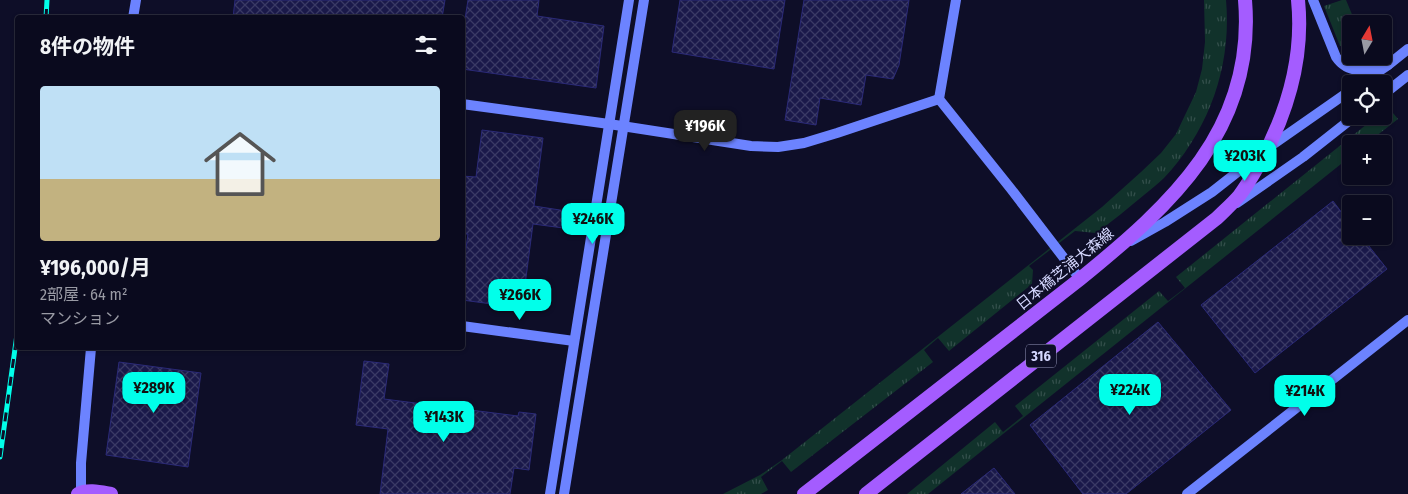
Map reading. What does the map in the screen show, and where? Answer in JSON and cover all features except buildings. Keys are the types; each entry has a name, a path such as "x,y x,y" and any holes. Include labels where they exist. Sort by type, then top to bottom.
{"main road":[{"name":"日本橋芝浦大森線","path":"804,494 1080,279 1121,246 1158,212 1190,176 1207,151 1227,114 1240,77 1244,50 1245,0"},
{"name":"316","path":"866,494 1217,218 1240,195 1268,148 1289,98 1298,40 1298,0"},
{"path":"80,493 90,491 111,494"}],"street":[{"path":"134,15 136,0"},
{"path":"550,494 629,0"},
{"path":"564,494 644,0"},
{"path":"956,0 939,99 1080,279"},
{"path":"1313,0 1336,57 1342,64"},
{"path":"1392,62 1408,49"},
{"path":"1344,65 1354,70 1366,71 1388,65"},
{"path":"1373,75 1388,65"},
{"path":"1392,88 1408,75"},
{"path":"1121,246 1165,222 1212,192 1268,148 1342,96"},
{"path":"465,104 624,126 751,146 778,147 804,143 939,99"},
{"path":"1217,218 1343,125"},
{"path":"1187,494 1408,320"},
{"path":"465,326 574,341"},
{"path":"80,493 80,463 91,350"}],"green space":[{"path":"1204,0 1226,0 1227,25 1221,73 1205,118 1194,139 1164,178 1096,233 1075,231 1029,266 1033,270 1032,284 949,351 938,338 924,350 933,362 791,472 782,461 761,477 768,490 761,494 723,494 760,475 782,460 1102,207 1161,153 1176,134 1196,92 1202,69 1205,42"},
{"path":"1346,0 1352,15 1342,15 1342,47 1340,46 1324,6"},
{"path":"1392,112 1398,119 1392,124"},
{"path":"1366,125 1390,125 1378,135 1353,135"},
{"path":"1342,144 1342,163 928,494 907,494 995,422 1003,432 1023,416 1015,406 1159,291 1168,301 1185,288 1176,277"}],"railway":[{"path":"46,15 47,0"},
{"path":"0,457 15,349"}]}
